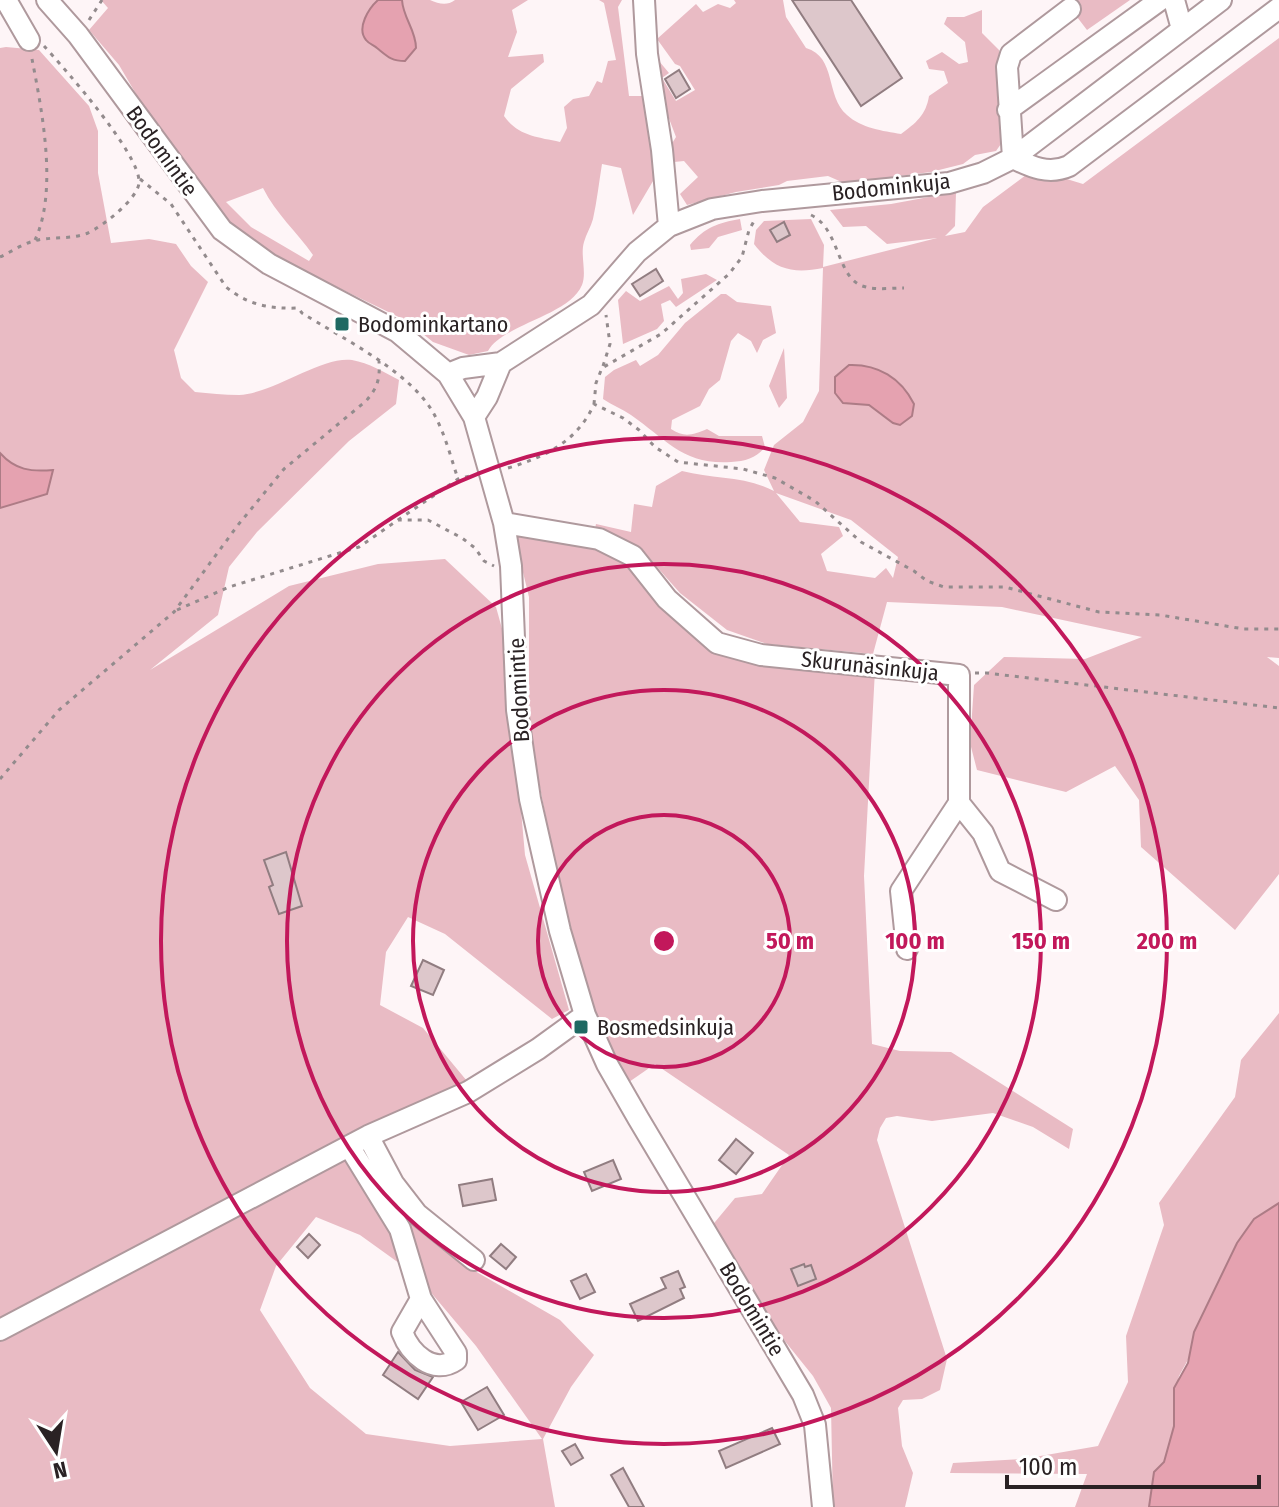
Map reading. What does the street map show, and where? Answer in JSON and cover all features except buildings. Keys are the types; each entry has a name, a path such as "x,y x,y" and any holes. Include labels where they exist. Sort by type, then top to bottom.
{"street":[{"path":"6,0 29,40"},
{"name":"Bodomintie","path":"47,0 78,35 222,230 269,264 398,332 448,374 474,417 504,523 511,566 517,710 525,770 560,931 585,1015 607,1064 803,1395 815,1425 823,1507"},
{"path":"644,0 647,54 662,150 669,226"},
{"path":"1008,110 1160,0"},
{"path":"1174,0 1182,29"},
{"name":"Bodominkuja","path":"448,374 463,368 501,363 591,305 637,252 669,226 712,209 762,201 949,183 983,173 1013,158 1212,3"},
{"path":"1070,9 1011,54 1007,67 1013,158 1034,169 1060,170 1069,166 1279,8"},
{"path":"474,417 487,397 501,363"},
{"name":"Skurunäsinkuja","path":"504,523 599,539 633,556 667,599 717,643 761,655 959,675"},
{"path":"907,949 901,891 959,803 959,675"},
{"path":"959,803 983,833 1000,871 1056,900"},
{"path":"0,1330 368,1136 468,1092 538,1049 585,1015"},
{"path":"368,1136 393,1183 417,1214 474,1260"},
{"path":"349,1146 400,1229 421,1299"}],"path":[{"path":"78,35 102,0"},
{"path":"35,240 42,224 46,172 43,128 29,40 42,44 73,77 122,144 140,178 171,204 226,287 236,295 264,306 298,308 379,361 420,394 434,413 458,479"},
{"path":"0,257 35,240 64,239 90,232 138,192 140,178"},
{"path":"802,212 825,224 857,284 904,288"},
{"path":"602,368 661,334 729,274 742,257 749,230 760,216"},
{"path":"174,612 229,587 359,547 458,479 491,474 550,453 587,420 594,404 596,383 610,344 602,291"},
{"path":"0,779 59,710 174,612 284,469 366,401 377,388 379,361"},
{"path":"594,404 623,418 655,447 678,462 743,469 775,478 815,501 861,542 927,581 944,587 1005,587 1099,612 1160,615 1244,629 1279,629"},
{"path":"398,520 428,520 462,538 475,548 484,561 495,566 511,566"},
{"name":"Skurunäsinkuja","path":"959,675 987,673 1279,708"}],"shaded area":[{"path":"101,0 430,0 443,4 455,0 528,0 512,10 517,32 508,57 543,54 544,62 511,89 504,116 522,132 560,142 567,128 564,107 573,99 589,96 597,81 602,83 608,61 616,60 604,3 599,0 622,0 618,7 629,96 644,96 655,153 656,176 633,215 621,168 602,164 593,219 583,247 582,285 575,296 564,305 507,334 488,351 469,355 433,342 407,321 279,259 222,215 156,128 119,65 89,30 108,8","holes":["263,188 313,255 309,261 251,227 226,202"]},
{"path":"378,0 402,0 416,48 405,61 390,58 363,35 365,18"},
{"path":"734,0 783,0 786,17 806,48 816,53 827,68 836,98 847,115 865,126 901,134 920,118 929,96 948,83 944,71 929,69 926,61 942,52 959,64 968,62 965,42 944,24 947,17 964,17 982,10 982,33 999,50 1001,61 998,97 1003,141 996,151 975,155 963,164 931,172 844,183 828,176 787,181 687,205 680,194 698,177 684,161 674,162 671,145 676,137 665,108 654,55 669,73 662,78 676,101 695,90 657,39 696,4 703,12 718,4 730,8 736,3"},
{"path":"1064,0 1130,0 1087,30"},
{"path":"1279,38 1279,658 1267,657 1279,666 1279,874 1235,930 1141,847 1139,800 1115,766 1066,792 977,770 970,743 974,685 1004,657 1085,659 1142,637 1002,607 887,602 873,654 767,644 727,630 680,593 641,549 595,529 596,524 631,532 634,504 652,507 656,486 682,471 741,480 774,491 764,470 774,445 803,422 819,391 823,268 793,270 769,260 754,244 756,230 764,221 811,219 824,245 823,267 937,238 887,244 866,226 843,227 830,210 891,204 956,192 955,226 945,236 965,232 983,207 1034,169 1083,184","holes":["776,493 851,520 898,557 893,578 886,568 875,578 827,571 821,554 843,536 839,527 800,522"]},
{"path":"0,48 39,50 89,106 98,131 98,173 111,243 149,239 176,244 191,266 208,282 174,350 181,378 195,392 253,393 340,360 364,363 399,380 396,404 349,441 257,532 229,567 218,615 150,670 289,586 378,564 445,559 496,607 506,643 525,855 569,1010 552,1019 445,934 408,917 386,952 380,1005 423,1028 467,1081 350,1134 380,1189 461,1263 560,1320 594,1355 571,1387 543,1439 555,1507 0,1507","holes":["316,1217 360,1235 417,1276 476,1346 542,1439 450,1446 366,1434 310,1388 260,1310 276,1266"]},
{"path":"740,219 742,230 718,237 709,248 691,250 690,245 707,230"},
{"path":"706,274 717,280 676,307 670,300 661,304 664,321 657,329 623,344 618,300 626,291 640,301 669,286 678,299 683,293 681,279"},
{"path":"721,294 737,302 771,306 776,333 763,340 757,353 751,341 738,333 731,341 720,380 709,389 700,406 672,420 671,429 684,435 707,429 719,436 762,436 765,447 758,454 731,462 714,462 688,455 603,399 605,377 636,360 640,366 658,355 685,323"},
{"path":"784,348 787,398 779,408 769,386"},
{"path":"849,365 870,367 888,374 909,395 914,404 912,416 900,425 869,405 843,403 835,393 835,377"},
{"path":"0,453 24,469 53,470 47,494 0,508"},
{"path":"513,531 594,546 631,565 709,645 875,670 864,876 872,1044 900,1051 951,1052 1073,1129 1069,1149 1033,1127 993,1113 932,1121 897,1116 886,1118 880,1128 877,1140 947,1359 940,1390 922,1399 903,1400 898,1408 902,1446 913,1473 905,1507 833,1507 831,1408 813,1376 784,1340 710,1228 735,1198 762,1194 789,1155 655,1064 629,1082 589,1003 551,844 529,731 529,597"},
{"path":"1279,1013 1279,1203 1254,1219 1237,1243 1194,1332 1190,1356 1179,1376 1173,1400 1174,1426 1167,1454 1164,1463 1154,1472 1149,1507 1075,1507 1087,1474 950,1473 953,1463 1023,1459 1098,1446 1128,1382 1126,1336 1164,1225 1159,1203 1235,1097 1241,1060"},
{"path":"1279,1203 1279,1507 1149,1507 1154,1472 1164,1462 1174,1426 1174,1388 1188,1363 1194,1332 1237,1243 1254,1219"}],"place":[{"name":"Bodominkartano","path":"342,324"},
{"name":"Bosmedsinkuja","path":"581,1027"}]}
